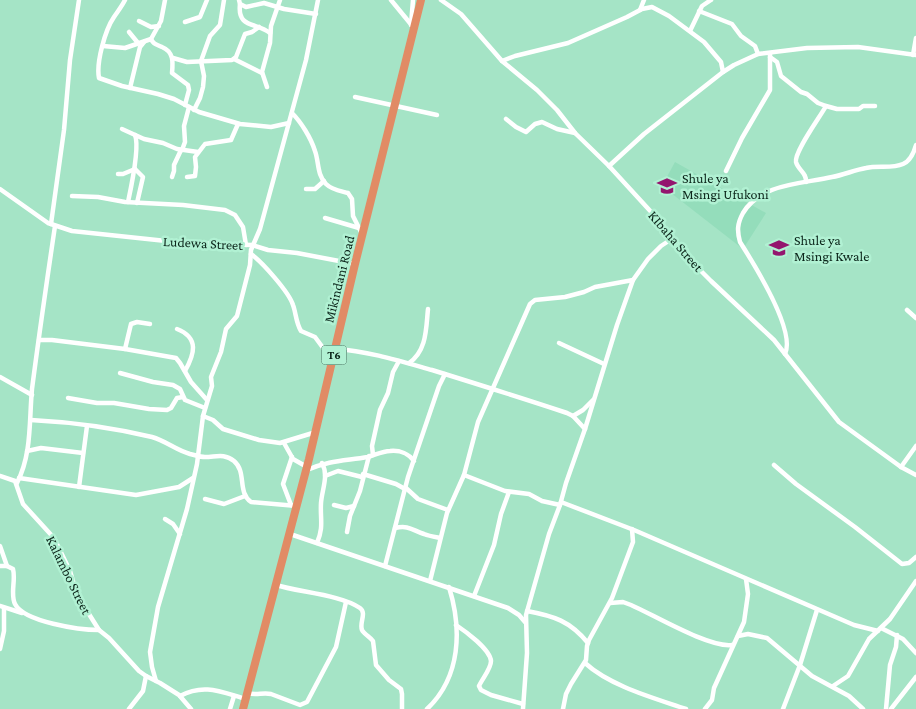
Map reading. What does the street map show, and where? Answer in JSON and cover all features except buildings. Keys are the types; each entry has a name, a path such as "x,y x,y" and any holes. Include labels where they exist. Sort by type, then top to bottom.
{"highway":[{"name":"Mikindani Road","path":"243,709 290,534 294,506 307,469 361,231 395,106 412,27 421,0"}],"street":[{"path":"18,481 27,451 64,130 70,60 79,0"},
{"path":"125,0 111,22 103,46 98,78 158,94 238,124 272,127 289,123"},
{"path":"103,46 125,48 151,39 159,26 165,0"},
{"path":"185,22 200,18 207,0"},
{"path":"189,107 203,89 204,76 201,61 210,36 220,25 224,0"},
{"path":"267,87 262,73 270,43 270,32 280,0"},
{"path":"156,681 150,652 158,607 180,534 193,478 203,416 212,386 211,377 222,349 225,333 237,316 250,265 252,246 260,229 306,60 318,0"},
{"path":"412,27 413,0"},
{"name":"KIbaha Street","path":"441,0 461,14 502,61 537,90 557,110 575,134 609,166 711,281 757,322 774,340 839,422 901,467 916,475"},
{"path":"640,10 644,0"},
{"path":"690,31 703,5 711,0"},
{"path":"394,1 412,27"},
{"path":"240,2 246,7 264,3 316,14"},
{"path":"240,2 240,14 244,21 270,32"},
{"path":"502,61 568,43 646,7 655,7 712,49 721,62 723,72"},
{"path":"699,11 732,24 741,36 755,46 758,54"},
{"path":"139,21 152,27 159,26"},
{"path":"234,59 245,34 252,32 259,26"},
{"path":"129,32 141,43"},
{"path":"609,166 644,134 723,72 758,54 770,55 824,46 858,47 915,55 916,38"},
{"path":"151,39 155,44 165,49 173,58 187,62 228,61 234,59 262,73"},
{"path":"130,88 141,43"},
{"path":"770,55 778,62 781,76 818,103 837,108 859,109 863,106 875,106"},
{"path":"726,171 742,138 770,90 770,55"},
{"path":"172,177 174,165 185,142 184,126 189,107 189,87 172,73 173,58"},
{"path":"355,98 437,116"},
{"path":"806,182 806,176 797,164 796,156 826,106"},
{"path":"292,113 312,143 318,159 319,172 324,181 328,186 350,195 353,216 361,231"},
{"path":"506,119 526,132 535,124 542,122 575,134"},
{"path":"187,177 195,176 196,167 194,159 206,143 230,140 238,124"},
{"path":"122,129 144,139 182,150 198,152"},
{"path":"128,202 135,169 137,140 134,134"},
{"path":"785,354 788,343 774,302 740,242 737,229 743,213 756,199 778,188 833,177 865,168 901,165 908,161 916,146"},
{"path":"118,174 125,174 135,169"},
{"path":"135,169 144,177 138,203"},
{"path":"306,189 315,189 324,181"},
{"path":"132,185 135,188 141,189"},
{"name":"Ludewa Street","path":"0,189 53,225 72,231 185,243 246,245 355,264"},
{"path":"72,196 225,210 235,215 239,220 244,232 246,245"},
{"path":"325,218 361,231"},
{"path":"456,625 479,643 490,656 490,664 479,686 480,690 523,706 527,653 525,622 546,543 633,280 648,259 661,246 673,238"},
{"path":"251,254 262,264 292,302 301,331 315,337 332,360"},
{"path":"430,581 448,510 464,476 474,437 532,302 565,297 595,287 633,280"},
{"path":"409,363 416,358 423,342 426,333 428,309"},
{"path":"907,310 916,318"},
{"path":"125,349 131,324 137,322 150,324"},
{"path":"177,329 188,335 192,345 193,356 185,371"},
{"path":"39,340 125,349 176,358 191,382 207,400"},
{"path":"559,343 604,364"},
{"path":"335,349 356,350 409,363 494,388 573,416 585,429"},
{"path":"347,532 363,476 371,456 372,443 380,410 388,393 393,372 399,361"},
{"path":"120,373 173,385 180,390 183,398"},
{"path":"385,566 405,489 438,386 445,374"},
{"path":"0,377 32,395"},
{"path":"68,398 93,403 114,403 167,410 171,408 177,398 183,398 205,408"},
{"path":"573,416 583,410 594,399"},
{"path":"203,416 213,420 222,429 258,440 284,443 316,432"},
{"path":"30,420 86,426 153,437 162,440 175,449 204,457 221,455 234,461 240,471 245,496 251,502 294,506"},
{"path":"79,487 86,426"},
{"path":"284,443 292,457 307,469 322,463 371,456 390,451 406,454 414,461"},
{"path":"901,467 916,446"},
{"path":"27,451 40,448 83,453"},
{"path":"292,457 283,484 294,506"},
{"path":"318,543 322,530 321,504 325,476 325,469 322,463"},
{"path":"774,465 796,484 855,526 902,564 909,563 916,557"},
{"path":"325,476 338,471 396,484 418,499 448,510"},
{"path":"0,476 18,481 142,495 179,487 193,478"},
{"path":"464,476 510,492 530,494 542,502 560,504 632,529 746,580 854,625 897,635 909,644 916,653"},
{"name":"Kalambo Street","path":"18,481 23,504 57,543 70,571 77,595 99,630 146,676 180,696 191,709"},
{"path":"474,596 494,545 501,514 510,492"},
{"path":"205,499 224,504 245,496"},
{"path":"334,505 346,508 354,506"},
{"path":"165,519 173,524 180,534"},
{"path":"395,528 406,527 440,538"},
{"path":"563,709 566,694 585,663 588,643 610,603 633,542 632,529"},
{"path":"290,534 514,610 525,622"},
{"path":"0,546 8,566 11,567 14,574 14,600 16,606 24,613"},
{"path":"0,566 8,566"},
{"path":"705,709 712,700 714,688 732,645 738,636 746,612 748,594 746,580"},
{"path":"833,686 848,676 866,644 890,619 916,581"},
{"path":"276,585 346,602 362,610 362,631 374,644 374,661 385,676 401,689 402,709"},
{"path":"427,709 444,688 452,673 456,655 456,625 449,587"},
{"path":"180,696 190,691 204,688 234,696 256,696 267,693 302,707 307,702 333,654 341,630 346,602"},
{"path":"610,603 623,602 699,637 718,644 732,645"},
{"path":"0,649 4,631 2,607 68,628 99,630"},
{"path":"783,709 800,666 817,610"},
{"path":"527,611 548,615 566,622 588,643"},
{"path":"738,636 748,634 767,638 812,676 852,698 863,709"},
{"path":"886,709 890,666 896,647 897,635"},
{"path":"585,663 592,669 621,684 686,709"},
{"path":"129,709 142,691 146,676"},
{"path":"891,709 916,677"},
{"path":"230,709 234,696"}],"shaded area":[{"path":"675,162 766,213 743,249 662,186"}],"place":[{"name":"Shule ya Msingi Ufukoni","path":"667,186"},
{"name":"Shule ya Msingi Kwale","path":"779,248"}]}
